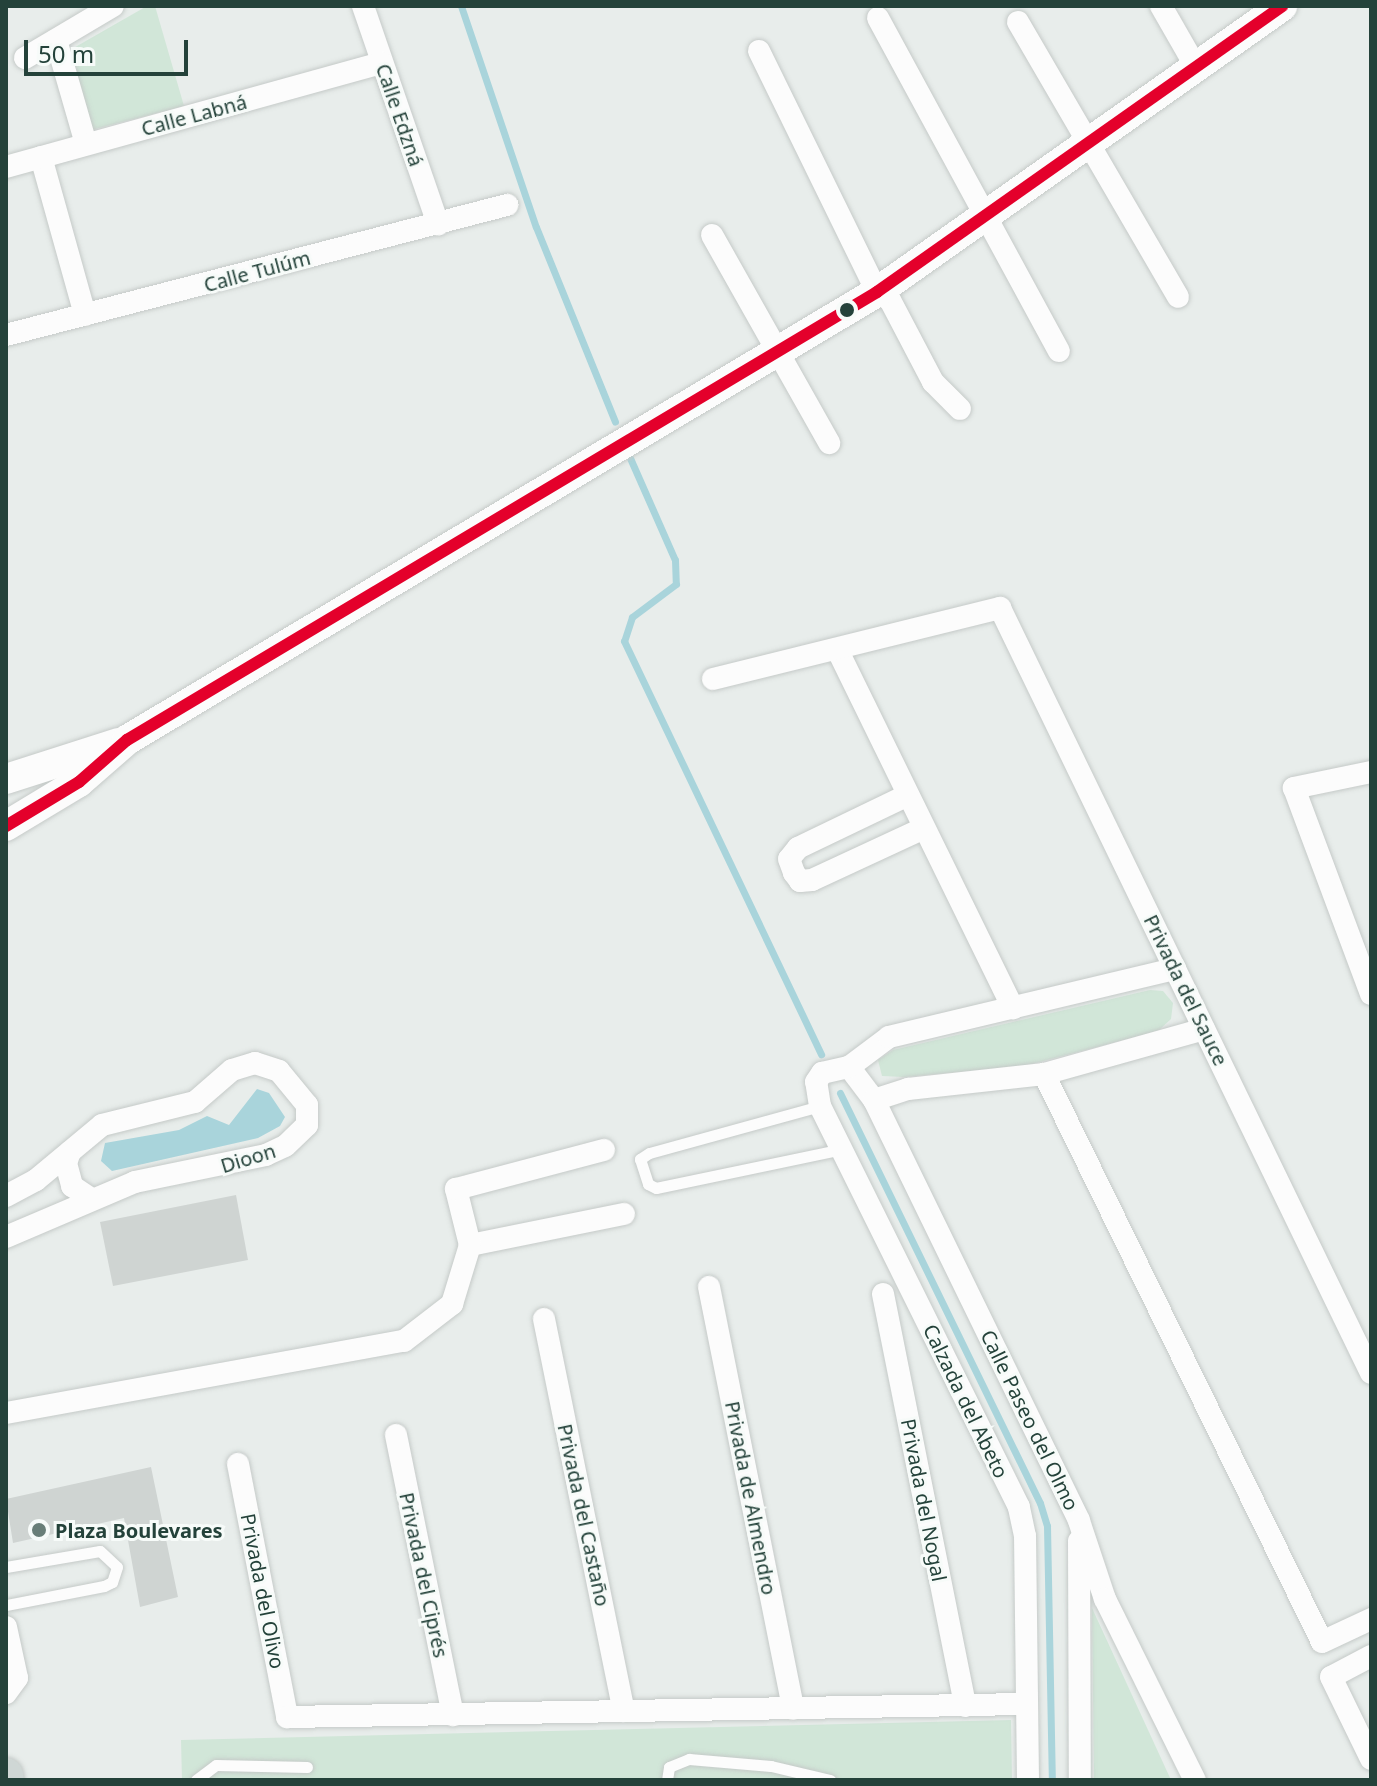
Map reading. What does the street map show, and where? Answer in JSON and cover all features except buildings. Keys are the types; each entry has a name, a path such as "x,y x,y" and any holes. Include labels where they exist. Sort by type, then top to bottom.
{"street":[{"path":"25,58 113,6"},
{"name":"Calle Edzná","path":"363,6 438,224"},
{"path":"1161,6 1196,67"},
{"path":"6,826 79,782 127,740 779,355 877,292 1274,9"},
{"path":"878,18 1059,351"},
{"path":"1018,22 1178,297"},
{"path":"56,40 86,144"},
{"path":"759,51 877,292 890,300 933,382 960,409"},
{"name":"Calle Labná","path":"6,167 382,63"},
{"path":"41,157 85,315"},
{"name":"Calle Tulúm","path":"6,335 507,205"},
{"path":"712,235 829,443"},
{"name":"Privada del Sauce","path":"838,651 1000,608 1371,1373"},
{"path":"713,679 838,651 1013,1009"},
{"path":"6,779 127,740"},
{"path":"1371,772 1294,788 1371,994"},
{"path":"908,795 798,848 789,859 794,873 800,881 812,880 924,828"},
{"path":"820,1106 816,1082 822,1073 849,1067 889,1037 1175,969"},
{"path":"874,1100 908,1089 1044,1074 1204,1029"},
{"name":"Dioon","path":"6,1196 70,1152 102,1125 195,1102 232,1070 255,1063 279,1071 307,1105 307,1125 285,1146 266,1155 135,1182 8,1230"},
{"name":"Calle Paseo del Olmo","path":"849,1067 874,1100 1079,1521 1105,1599 1195,1780"},
{"path":"1044,1074 1322,1642 1371,1619"},
{"name":"Calzada del Abeto","path":"820,1106 1019,1507 1025,1536 1028,1780"},
{"path":"6,1413 404,1341 452,1304 470,1245 456,1189 604,1150"},
{"path":"70,1152 66,1163 72,1186 91,1199"},
{"path":"470,1245 624,1214"},
{"name":"Privada de Almendro","path":"709,1287 793,1709"},
{"name":"Privada del Nogal","path":"883,1294 965,1706"},
{"name":"Privada del Castaño","path":"544,1319 624,1711"},
{"name":"Privada del Ciprés","path":"396,1435 453,1715"},
{"name":"Privada del Olivo","path":"238,1464 287,1717 453,1715"},
{"path":"1079,1521 1080,1780"},
{"path":"6,1627 17,1678 6,1693"},
{"path":"1371,1656 1331,1677 1371,1759"},
{"path":"453,1715 1026,1704"}],"lane":[{"path":"820,1106 649,1153 640,1159 648,1184 656,1188 842,1149"},
{"path":"6,1567 100,1551 109,1554 117,1567 112,1582 104,1586 6,1605"},
{"path":"667,1780 669,1767 689,1759 771,1766 830,1780"},
{"path":"196,1780 216,1765 307,1767"}],"green space":[{"path":"147,6 155,6 184,106 91,130 70,50"},
{"path":"1150,990 1163,991 1173,1003 1171,1019 1158,1031 1024,1066 904,1077 882,1076 878,1060 893,1050"},
{"path":"1092,1608 1171,1780 1094,1780"},
{"path":"1011,1720 1012,1780 182,1780 181,1740"}],"water":[{"path":"257,1089 269,1093 285,1117 280,1126 258,1138 112,1171 101,1161 105,1143 179,1130 207,1116 229,1125"}],"waterway":[{"path":"461,6 536,227 615,422"},
{"path":"630,458 675,560 676,584 632,617 624,641 821,1054"},
{"path":"840,1093 1040,1503 1047,1526 1052,1780"}],"transit line":[{"path":"6,826 79,782 127,740 877,292 1282,6"}],"place":[{"name":"Plaza Boulevares","path":"39,1530"}]}
